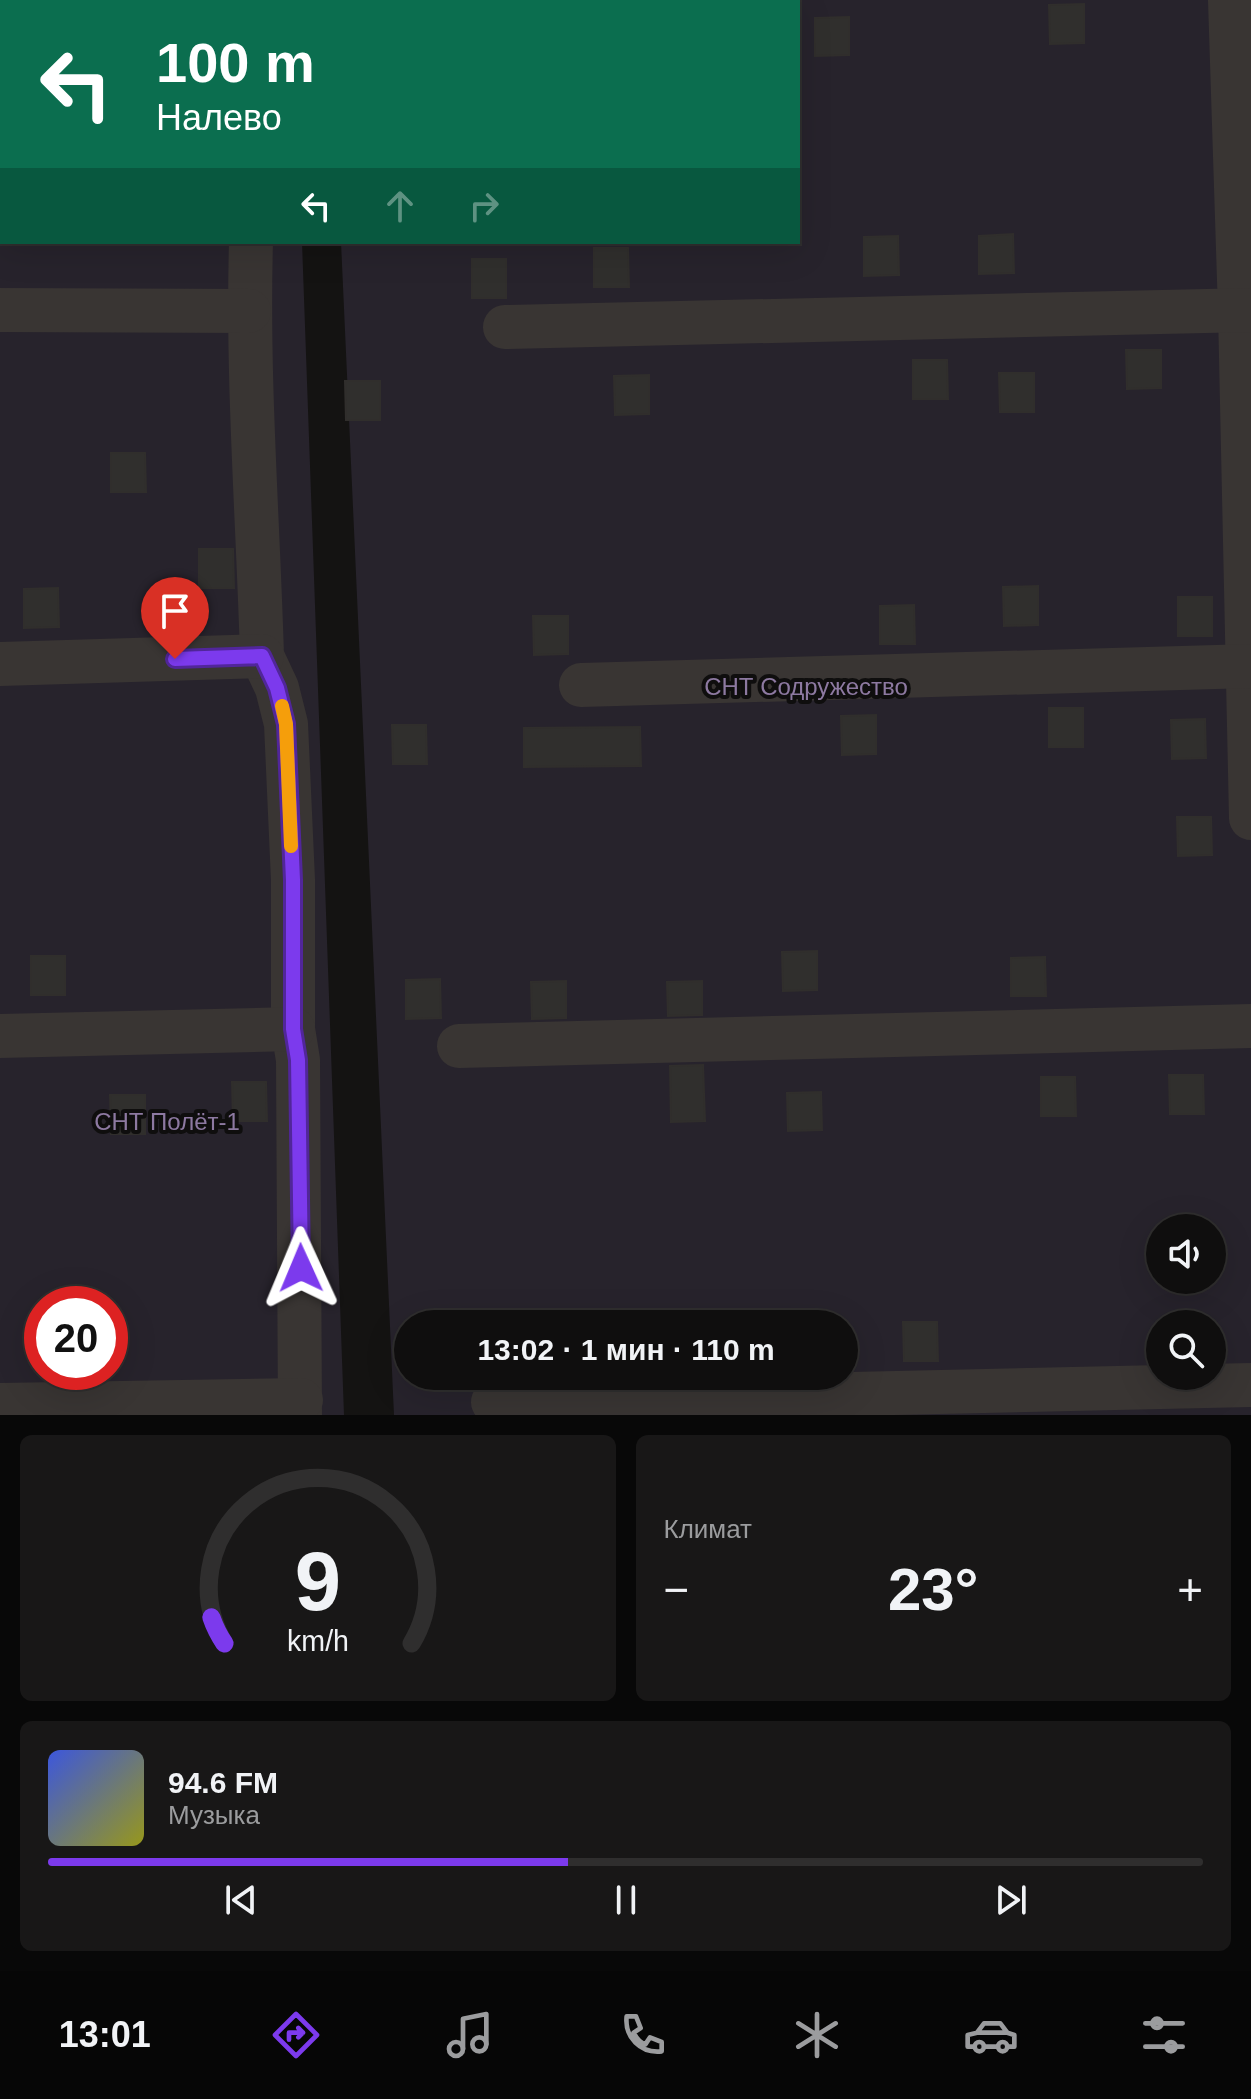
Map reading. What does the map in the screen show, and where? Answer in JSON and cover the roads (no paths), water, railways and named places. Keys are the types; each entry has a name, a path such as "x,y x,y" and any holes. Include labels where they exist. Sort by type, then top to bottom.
{"street":[{"path":"1230,0 1246,311 1251,818"},
{"path":"0,1405 300,1407 298,1060 293,1029 293,880 286,724 277,688 262,656 249,311 251,244"},
{"path":"0,310 249,311"},
{"path":"505,327 1246,311"},
{"path":"0,664 262,656"},
{"path":"581,685 1249,666"},
{"path":"459,1046 1251,1026"},
{"path":"0,1036 293,1029"},
{"path":"493,1402 1251,1385"}],"park label":[{"name":"СНТ Содружество","path":"806,687"},
{"name":"СНТ Полёт-1","path":"167,1122"}]}
